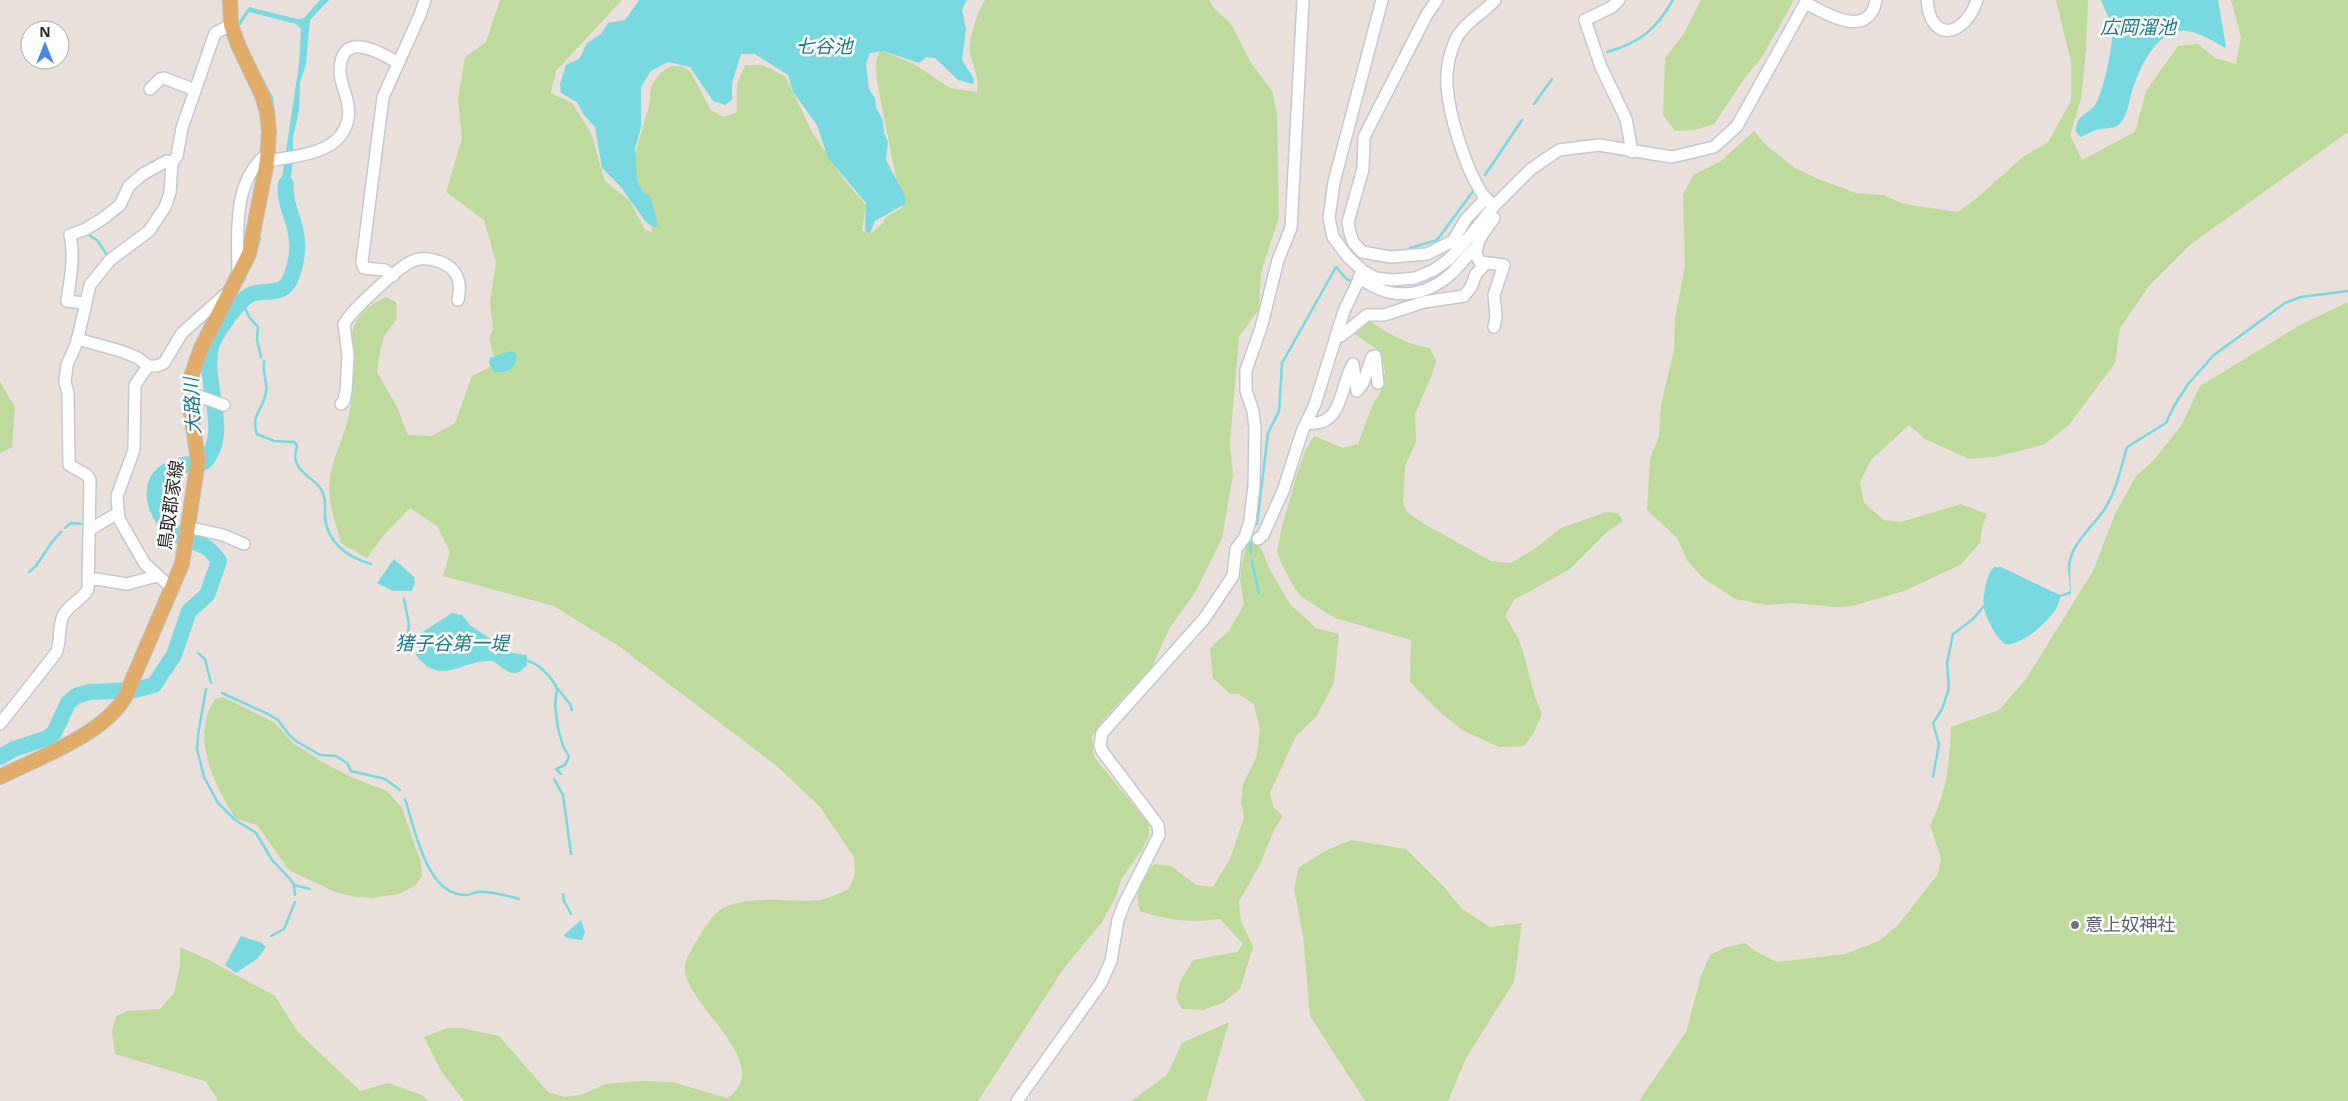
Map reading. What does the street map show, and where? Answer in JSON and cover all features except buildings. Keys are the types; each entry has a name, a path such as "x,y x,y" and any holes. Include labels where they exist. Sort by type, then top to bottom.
{"main road":[{"name":"鳥取郡家線","path":"0,777 102,724 112,715 127,691 173,589 182,564 198,464 190,393 196,361 249,254 268,157 269,131 262,95 239,47 231,25 230,0"}],"street":[{"path":"393,276 385,270 364,268 362,262 383,97 425,0"},
{"path":"1017,1101 1108,970 1124,904 1159,834 1158,825 1102,751 1100,745 1102,733 1204,618 1231,582 1236,549 1245,537 1250,521 1254,486 1255,428 1246,391 1245,377 1261,328 1278,260 1292,228 1303,0"},
{"path":"1382,0 1334,182 1329,218 1333,237 1361,274 1386,293 1414,293 1445,278 1477,247 1494,218"},
{"path":"1438,0 1426,16 1364,138 1363,169 1348,222 1354,242 1362,252 1371,255 1391,258 1427,254 1453,241 1466,241"},
{"path":"1490,202 1481,193 1464,153 1452,115 1447,86 1448,61 1456,39 1472,20 1495,0"},
{"path":"1619,0 1612,7 1586,20 1601,67 1626,119 1632,152"},
{"path":"1453,241 1466,219 1559,150 1599,146 1672,157 1714,147 1737,126 1806,2 1839,20 1849,22 1861,20 1871,14 1876,0"},
{"path":"1927,0 1934,22 1941,29 1946,30 1957,28 1966,22 1977,0"},
{"path":"0,724 56,653 59,647 62,618 65,613 83,598 88,589 90,480 87,475 69,465 68,393 65,382 67,366 77,339 90,285 110,260 149,231 158,219 170,194 172,163 177,156 182,128 215,33 231,25"},
{"path":"77,339 121,351 138,358 148,366 158,366 164,363 182,333 236,283 239,215 244,186 250,171 268,157 297,157 323,148 341,135 345,129 348,114 342,83 341,65 345,53 350,48 363,46 398,63"},
{"path":"150,89 164,78 195,90"},
{"path":"85,303 67,301 72,260 70,235 86,230 120,205 129,186 142,174 167,160 172,163"},
{"path":"1361,274 1393,280 1414,278 1434,270 1466,241 1490,202"},
{"path":"1477,247 1478,259 1485,264 1504,265 1494,296 1496,316 1494,327"},
{"path":"341,404 344,401 347,381 344,324 374,290 414,260 431,259 456,271 459,278 458,300"},
{"path":"1336,336 1341,336 1367,315 1384,315 1424,302 1464,296 1472,287 1476,274 1485,264"},
{"path":"1258,539 1263,535 1283,491 1306,423 1321,387 1344,311 1361,274"},
{"path":"1306,423 1322,423 1332,416 1353,364 1357,391 1366,376 1372,357 1375,356 1378,383"},
{"path":"148,366 135,385 134,416 136,437 134,450 117,496 118,513 145,564 173,589"},
{"path":"190,393 224,405"},
{"path":"89,530 118,513"},
{"path":"186,534 223,535 244,544"},
{"path":"89,581 96,579 127,584 157,576"}],"green space":[{"path":"500,0 622,0 556,71 551,93 572,103 591,133 605,181 630,201 645,230 652,232 651,215 637,196 631,168 649,106 651,87 660,73 671,66 681,66 690,71 711,110 724,117 737,112 737,85 745,65 762,65 785,76 812,132 845,181 866,205 862,231 871,233 882,224 887,216 902,208 877,82 876,63 880,50 914,64 950,88 977,92 977,76 969,49 974,26 985,0 1209,0 1213,7 1231,24 1251,63 1272,91 1277,113 1279,217 1261,273 1259,309 1239,337 1230,443 1233,475 1222,538 1196,591 1169,629 1152,667 1102,721 1092,737 1094,757 1149,824 1149,836 1142,850 1122,878 1116,896 1102,922 1064,968 978,1101 464,1101 441,1071 424,1037 447,1028 462,1028 499,1036 548,1092 565,1097 583,1094 606,1084 639,1081 672,1082 727,1098 740,1084 741,1067 734,1049 694,993 686,976 686,961 697,941 707,924 723,908 746,901 808,901 824,899 849,889 855,874 854,857 820,807 778,767 620,647 554,606 443,576 450,552 437,526 410,508 383,536 367,558 341,543 331,506 329,484 350,410 352,393 350,346 352,332 358,319 369,307 386,297 396,302 396,318 383,339 377,372 397,407 408,435 432,436 455,423 472,376 492,366 494,357 489,338 493,329 490,303 496,262 484,220 446,192 462,139 458,98 465,57 486,42"},
{"path":"1701,0 1794,0 1762,57 1744,79 1714,124 1695,130 1675,131 1663,115 1665,58 1683,35"},
{"path":"2056,0 2088,0 2086,50 2081,99 2070,135 2082,160 2135,132 2146,91 2178,46 2198,44 2215,58 2236,64 2241,37 2231,0 2348,0 2348,132 2191,244 2149,286 2120,328 2115,363 2069,425 2043,445 1995,457 1969,459 1925,439 1909,425 1871,460 1860,482 1864,503 1884,520 1901,522 1961,504 1987,514 1982,528 1980,543 1960,565 1904,591 1852,606 1835,607 1794,603 1766,605 1735,599 1703,578 1687,560 1677,538 1647,510 1650,459 1659,436 1661,405 1674,350 1675,320 1685,265 1683,195 1693,175 1721,161 1754,131 1766,145 1795,168 1816,178 1856,193 1883,195 1904,204 1958,212 1977,198 2023,157 2048,142 2071,101 2071,61"},
{"path":"2348,302 2348,1101 1639,1101 1686,1032 1701,976 1710,955 1724,948 1745,943 1755,951 1777,962 1845,954 1879,941 1898,925 1938,874 1941,858 1930,826 1944,789 1951,727 1999,710 2026,679 2093,571 2115,514 2136,476 2152,462 2181,426 2200,386 2302,324"},
{"path":"1368,320 1398,338 1430,348 1436,361 1415,414 1416,442 1405,466 1403,502 1407,512 1426,525 1491,561 1511,563 1537,547 1561,528 1606,512 1618,513 1623,521 1608,531 1570,569 1514,600 1505,616 1519,640 1542,714 1533,734 1524,746 1499,747 1462,730 1439,711 1410,682 1411,640 1335,618 1302,597 1295,589 1282,565 1277,551 1282,527 1305,451 1314,436 1343,448 1358,444 1372,406 1380,393 1385,372 1381,352 1354,334 1356,328"},
{"path":"0,382 15,407 12,447 0,453"},
{"path":"1252,538 1262,550 1269,568 1290,604 1316,628 1339,634 1334,683 1316,717 1296,736 1270,793 1274,808 1283,816 1275,828 1260,864 1239,902 1241,921 1253,947 1240,989 1224,1002 1204,1010 1182,1009 1176,998 1181,980 1193,960 1237,952 1243,944 1220,919 1198,921 1162,917 1140,911 1137,897 1142,881 1154,864 1171,866 1196,885 1213,887 1230,859 1244,817 1241,803 1243,784 1256,758 1260,730 1254,704 1238,694 1230,694 1213,678 1210,648 1229,631 1244,604 1240,581 1242,562 1247,542"},
{"path":"223,697 275,723 293,743 324,763 351,777 387,791 402,808 421,863 422,876 416,885 399,894 372,898 355,897 335,892 289,870 257,825 235,818 213,775 205,744 208,714 215,699"},
{"path":"1351,840 1406,849 1445,888 1461,908 1490,927 1522,923 1514,982 1466,1058 1448,1101 1365,1101 1310,1016 1303,935 1294,889 1299,867 1327,850"},
{"path":"180,947 207,959 275,996 298,1032 360,1091 388,1083 422,1095 428,1101 217,1101 217,1098 205,1081 115,1054 112,1032 116,1016 128,1011 160,1009 174,993 180,967"},
{"path":"1229,1022 1206,1101 1131,1101 1167,1075 1182,1043"}],"water":[{"path":"320,0 329,0 310,20 306,64 300,83 299,110 293,138 293,162 288,195 290,204 285,208 281,194 281,184 299,64 301,29 296,24 249,12 239,27 237,24 249,7 298,19 304,18"},
{"name":"七谷池","path":"639,0 967,0 962,10 966,29 962,60 974,79 973,84 958,80 935,58 926,57 919,63 883,51 870,53 866,64 869,89 875,98 876,107 883,121 884,133 888,142 886,160 906,198 905,204 875,221 870,233 865,231 866,203 828,158 817,125 793,92 788,75 755,54 741,54 732,83 732,100 725,105 713,101 690,67 668,62 651,71 641,87 641,127 635,149 637,181 643,192 650,196 658,225 655,227 649,225 620,186 602,168 595,127 584,115 577,102 561,93 560,84 566,65 579,59 587,43 601,34 608,23 625,20"},
{"name":"広岡溜池","path":"2101,0 2218,0 2226,46 2225,48 2202,35 2187,31 2176,32 2167,36 2158,42 2151,51 2139,72 2129,105 2120,123 2115,127 2095,130 2081,137 2076,132 2076,126 2080,118 2092,109 2098,99 2105,79 2110,54 2112,25"},
{"path":"509,351 516,353 515,363 511,369 503,372 494,372 489,363 490,358"},
{"path":"394,559 414,577 415,582 412,591 393,591 377,583"},
{"path":"1994,567 2001,567 2060,595 2070,591 2068,569 2070,569 2071,594 2060,597 2054,612 2030,635 2012,644 2005,644 1992,627 1984,608 1986,586 1989,574"},
{"name":"猪子谷第一堤","path":"452,613 462,615 471,626 512,653 527,655 527,665 517,673 513,673 492,661 443,671 434,670 425,665 416,655 421,633"},
{"path":"581,920 585,932 582,940 566,938 564,935"},
{"path":"241,936 262,943 266,947 257,959 236,973 225,965"}],"waterway":[{"path":"1607,52 1629,44 1646,34 1660,19 1673,0"},
{"path":"260,75 272,98 273,111"},
{"path":"1534,104 1552,79"},
{"path":"1485,175 1522,120"},
{"name":"大路川","path":"0,757 14,749 47,738 54,733 68,703 76,696 89,692 135,690 154,685 174,655 189,611 207,595 219,561 206,547 181,537 171,529 160,513 154,495 160,478 167,471 180,466 204,462 212,450 216,437 216,423 209,361 213,341 222,326 247,297 252,294 280,290 288,283 291,277 295,264 297,244 296,231 287,199 286,184"},
{"path":"1410,248 1437,240 1474,190"},
{"path":"87,234 97,240 109,258"},
{"path":"256,253 260,238"},
{"path":"1257,524 1268,433 1279,411 1282,363 1336,267 1345,278 1354,281"},
{"path":"237,292 245,278"},
{"path":"2069,570 2072,553 2076,545 2104,510 2112,496 2127,447 2166,423 2188,384 2214,355 2285,303 2301,297 2348,291"},
{"path":"244,306 249,317 258,327 257,340 261,357"},
{"path":"264,361 266,388 265,398 255,422 257,434 274,441 294,442 297,445 295,456 298,467 323,492 326,525 329,533 346,553 371,564"},
{"path":"65,528 71,523 86,524"},
{"path":"29,572 36,566 61,532"},
{"path":"1250,543 1251,554"},
{"path":"1252,561 1259,593"},
{"path":"404,599 409,624 407,641 409,643 422,643"},
{"path":"1933,777 1939,744 1933,723 1942,709 1949,688 1947,663 1953,634 1973,619 1983,607 1987,606"},
{"path":"198,653 205,659 211,683"},
{"path":"524,660 529,661 544,671 557,689 555,705 558,728 563,746 569,757 565,765 556,769 561,774"},
{"path":"206,689 197,749 204,777 218,803 234,819 256,833 272,860 294,885 295,895"},
{"path":"558,689 570,704 572,710"},
{"path":"222,693 278,720 290,736 320,755 336,756 347,763 351,771 385,779 400,790"},
{"path":"554,779 563,795 571,854"},
{"path":"405,799 424,858 432,873 441,884 452,892 466,895 487,892 519,899"},
{"path":"294,885 310,889"},
{"path":"563,894 564,901 571,914"},
{"path":"271,936 284,929 295,902"}],"place":[{"name":"意上奴神社","path":"2075,925"}]}
